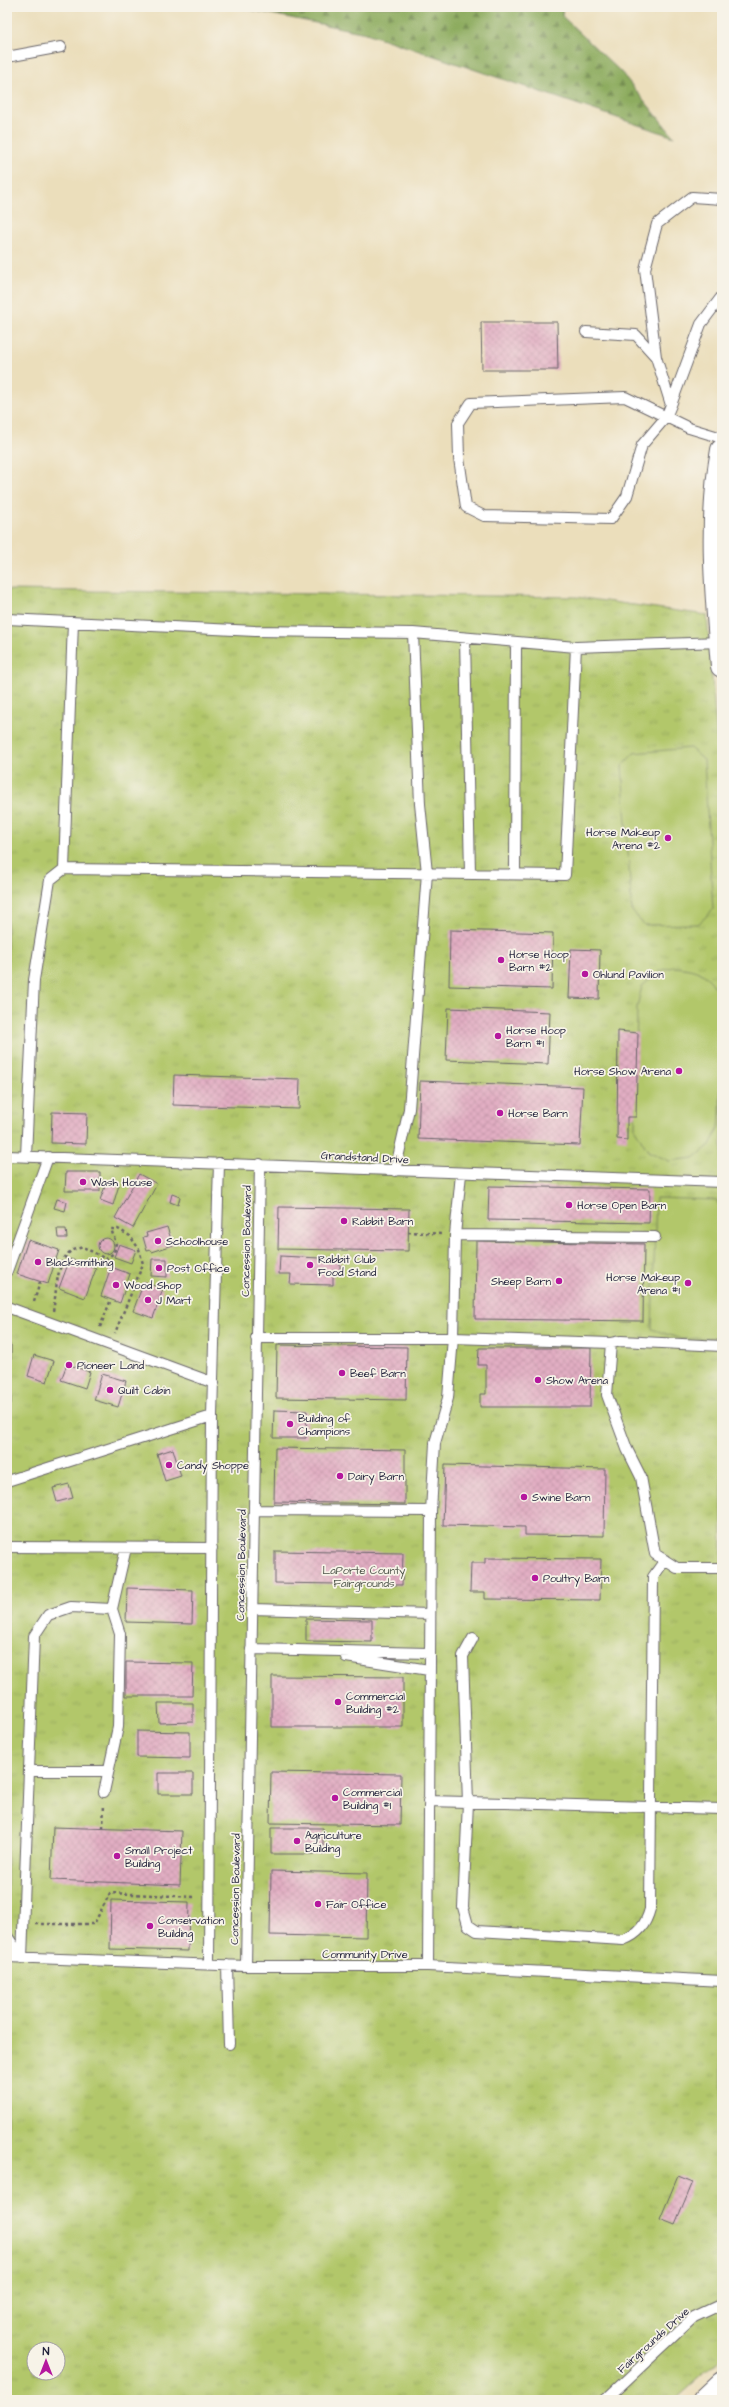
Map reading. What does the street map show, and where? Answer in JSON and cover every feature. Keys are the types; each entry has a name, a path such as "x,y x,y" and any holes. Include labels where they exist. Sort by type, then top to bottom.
{"street":[{"path":"722,450 716,484 720,642 722,666"},
{"path":"704,2400 722,2383"}],"lane":[{"path":"7,57 62,47"},
{"path":"671,405 656,357 645,269 657,224 692,196 722,199"},
{"path":"722,296 701,324 666,417 642,445 627,496 611,519 484,516 466,507 459,458 458,423 471,403 625,397 666,417 690,428 722,438"},
{"path":"586,332 636,335 656,357"},
{"path":"7,619 255,631 413,633 576,647 720,642"},
{"path":"64,869 73,622"},
{"path":"395,1170 409,1109 427,873 419,788 413,633"},
{"path":"465,638 470,873"},
{"path":"515,874 516,642"},
{"path":"26,1156 34,980 50,880 64,869 565,875 576,647"},
{"name":"Grandstand Drive","path":"7,1156 260,1164 461,1174 722,1182"},
{"path":"7,1271 48,1157"},
{"path":"209,1965 212,1416 219,1163"},
{"name":"Concession Boulevard","path":"246,1966 260,1164"},
{"path":"428,1966 429,1670 432,1511 435,1443 448,1398 453,1338 455,1235 461,1174"},
{"path":"455,1235 655,1238"},
{"path":"7,1307 214,1383"},
{"path":"256,1338 453,1338 611,1343 621,1340 722,1346"},
{"path":"611,1343 607,1395 627,1449 641,1477 655,1554 677,1568 722,1568"},
{"path":"7,1481 212,1416"},
{"path":"254,1510 432,1511"},
{"path":"7,1547 212,1548"},
{"path":"104,1792 107,1771 118,1727 120,1634 112,1609 126,1548"},
{"path":"473,1638 463,1656 468,1803 462,1907 468,1925 477,1931 623,1940 639,1931 647,1920 650,1908 653,1577 665,1560"},
{"path":"22,1958 34,1636 48,1615 56,1612 71,1607 112,1609"},
{"path":"252,1609 430,1614"},
{"path":"251,1649 430,1653"},
{"path":"306,1651 429,1670"},
{"path":"29,1771 107,1771"},
{"path":"428,1801 722,1809"},
{"path":"7,1936 22,1958"},
{"name":"Community Drive","path":"7,1957 227,1966 428,1966 722,1981"},
{"path":"227,1966 229,2044"},
{"name":"Fairgrounds Drive","path":"605,2400 694,2317 722,2304"}],"path":[{"path":"50,1323 57,1293 59,1268 71,1251 83,1248 106,1259 114,1253 116,1243 111,1229 118,1229 130,1236 139,1249 143,1264 110,1346"},
{"path":"408,1232 455,1235"},
{"path":"30,1316 40,1282"},
{"path":"94,1340 110,1302"},
{"path":"103,1828 104,1792"},
{"path":"23,1924 94,1924 110,1893 209,1897"}],"green space":[{"path":"235,7 563,7 562,16 621,72 674,137 366,33"},
{"name":"LaPorte County Fairgrounds","path":"7,590 576,597 707,615 722,803 722,2357 674,2400 7,2400"},
{"name":"Horse Makeup Arena #2","path":"690,748 704,760 713,910 698,924 644,925 632,911 622,766 634,753"},
{"name":"Horse Show Arena","path":"673,967 691,970 704,975 709,979 718,992 722,1001 720,1116 719,1127 710,1145 694,1158 669,1161 648,1151 635,1129 637,1007 642,986 660,971"},
{"name":"Horse Makeup Arena #1","path":"656,1198 717,1200 722,1211 722,1337 681,1339 652,1329"}],"building":[{"path":"481,322 557,322 558,370 482,370"},
{"name":"Horse Hoop Barn #2","path":"450,930 553,933 552,989 449,986"},
{"name":"Ohlund Pavilion","path":"571,949 600,950 599,999 569,998"},
{"name":"Horse Hoop Barn #1","path":"448,1008 550,1012 548,1064 446,1060"},
{"path":"618,1031 638,1033 636,1117 627,1117 627,1140 617,1139"},
{"path":"174,1075 300,1079 299,1109 173,1105"},
{"name":"Horse Barn","path":"420,1081 583,1087 580,1145 418,1139"},
{"path":"52,1112 87,1113 86,1144 51,1143"},
{"name":"Wash House","path":"66,1172 100,1172 100,1191 65,1191"},
{"path":"139,1174 157,1184 133,1228 115,1218"},
{"path":"107,1181 119,1185 113,1205 100,1200"},
{"name":"Horse Open Barn","path":"489,1186 650,1189 649,1223 488,1220"},
{"path":"172,1194 180,1197 178,1205 170,1202"},
{"path":"57,1199 67,1202 65,1211 54,1208"},
{"name":"Rabbit Barn","path":"279,1207 409,1209 408,1251 278,1249"},
{"name":"Schoolhouse","path":"167,1227 173,1245 152,1252 151,1250 147,1251 143,1237 147,1236 146,1233"},
{"path":"57,1229 66,1229 67,1238 58,1238"},
{"path":"106,1238 113,1243 114,1246 109,1253 106,1254 99,1249 98,1246 103,1239"},
{"name":"Blacksmithing","path":"28,1240 59,1250 48,1284 17,1274"},
{"name":"Sheep Barn","path":"476,1241 644,1244 643,1321 475,1319"},
{"path":"119,1244 136,1250 131,1263 114,1257"},
{"name":"Rabbit Club Food Stand","path":"280,1256 340,1259 340,1271 333,1271 333,1285 290,1284 291,1274 279,1274"},
{"path":"70,1259 96,1269 85,1298 59,1288"},
{"name":"Post Office","path":"152,1259 167,1259 167,1277 151,1276"},
{"name":"Wood Shop","path":"111,1267 130,1274 120,1303 101,1296"},
{"name":"J Mart","path":"144,1282 163,1289 153,1318 133,1311"},
{"path":"7,1345 11,1345 11,1404 7,1404"},
{"name":"Beef Barn","path":"277,1345 407,1347 406,1400 276,1398"},
{"name":"Show Arena","path":"479,1348 591,1348 590,1407 480,1407 480,1394 486,1394 486,1365 478,1365"},
{"path":"34,1355 54,1361 47,1382 28,1376"},
{"path":"67,1364 90,1372 85,1388 61,1380"},
{"name":"Quilt Cabin","path":"102,1374 126,1381 118,1407 94,1400"},
{"name":"Building of Champions","path":"274,1410 307,1411 306,1438 273,1438"},
{"name":"Dairy Barn","path":"275,1448 405,1450 405,1504 274,1502"},
{"name":"Candy Shoppe","path":"173,1449 181,1476 165,1481 157,1454"},
{"name":"Swine Barn","path":"445,1465 605,1469 604,1536 525,1535 525,1527 443,1525"},
{"path":"69,1484 73,1498 57,1502 53,1488"},
{"path":"275,1551 403,1553 402,1585 275,1583"},
{"name":"Poultry Barn","path":"485,1558 601,1559 600,1600 485,1599 485,1592 470,1592 471,1563 485,1563"},
{"path":"127,1588 193,1590 192,1624 126,1622"},
{"path":"306,1619 372,1620 372,1642 306,1641"},
{"path":"126,1662 193,1663 192,1696 126,1696"},
{"name":"Commercial Building #2","path":"272,1676 403,1677 403,1727 272,1727"},
{"path":"158,1703 193,1703 193,1722 159,1723"},
{"path":"137,1731 190,1732 190,1758 137,1757"},
{"name":"Commercial Building #1","path":"271,1772 401,1774 400,1825 270,1823"},
{"path":"158,1773 193,1773 193,1794 158,1794"},
{"name":"Small Project Building","path":"53,1827 182,1831 180,1885 51,1880"},
{"name":"Agriculture Building","path":"271,1828 323,1828 323,1854 271,1854"},
{"name":"Fair Office","path":"271,1871 367,1873 366,1937 270,1935"},
{"name":"Conservation Building","path":"111,1900 189,1902 188,1951 110,1949"},
{"path":"678,2176 693,2182 675,2225 660,2219"}],"place":[{"name":"Horse Makeup Arena #2","path":"668,838"},
{"name":"Horse Hoop Barn #2","path":"501,960"},
{"name":"Ohlund Pavilion","path":"585,974"},
{"name":"Horse Hoop Barn #1","path":"498,1036"},
{"name":"Horse Show Arena","path":"679,1071"},
{"name":"Horse Barn","path":"500,1113"},
{"name":"Wash House","path":"83,1182"},
{"name":"Horse Open Barn","path":"569,1205"},
{"name":"Rabbit Barn","path":"344,1221"},
{"name":"Schoolhouse","path":"158,1241"},
{"name":"Blacksmithing","path":"38,1262"},
{"name":"Rabbit Club Food Stand","path":"310,1265"},
{"name":"Post Office","path":"159,1268"},
{"name":"Sheep Barn","path":"559,1281"},
{"name":"Horse Makeup Arena #1","path":"688,1283"},
{"name":"Wood Shop","path":"116,1285"},
{"name":"J Mart","path":"148,1300"},
{"name":"Pioneer Land","path":"69,1365"},
{"name":"Beef Barn","path":"342,1373"},
{"name":"Show Arena","path":"538,1380"},
{"name":"Quilt Cabin","path":"110,1390"},
{"name":"Building of Champions","path":"290,1424"},
{"name":"Candy Shoppe","path":"169,1465"},
{"name":"Dairy Barn","path":"340,1476"},
{"name":"Swine Barn","path":"524,1497"},
{"name":"Poultry Barn","path":"535,1578"},
{"name":"Commercial Building #2","path":"338,1702"},
{"name":"Commercial Building #1","path":"335,1798"},
{"name":"Agriculture Building","path":"297,1841"},
{"name":"Small Project Building","path":"117,1856"},
{"name":"Fair Office","path":"318,1904"},
{"name":"Conservation Building","path":"150,1926"}]}
